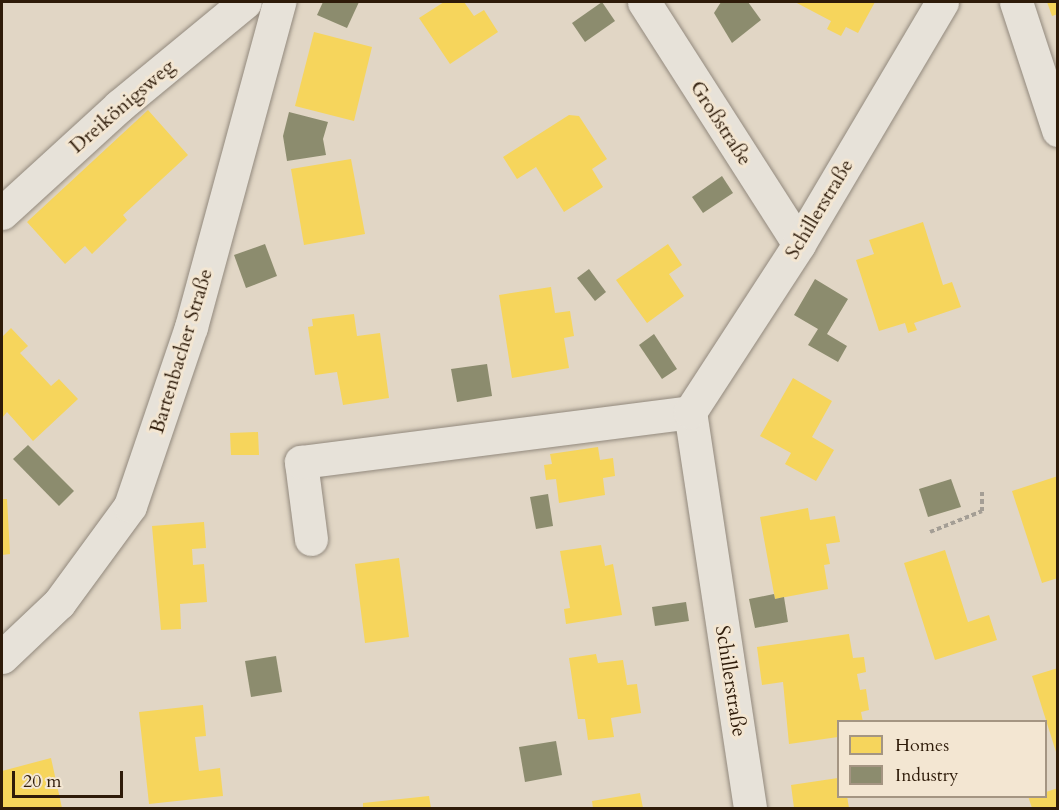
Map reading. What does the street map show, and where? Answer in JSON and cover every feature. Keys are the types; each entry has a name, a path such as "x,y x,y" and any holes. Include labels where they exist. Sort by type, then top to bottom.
{"street":[{"name":"Dreikönigsweg","path":"2,213 119,106 245,2"},
{"name":"Bartenbacher Straße","path":"2,657 59,603 130,506 191,327 279,2"},
{"name":"Großstraße","path":"644,2 799,244"},
{"name":"Schillerstraße","path":"750,808 690,412 799,244 942,2"},
{"path":"1016,2 1058,130"},
{"path":"311,539 301,462 690,412"}],"path":[{"path":"930,532 982,511 982,492"}],"building: Homes":[{"path":"444,2 464,2 474,16 484,10 498,32 450,64 419,18"},
{"path":"795,2 875,2 858,33 846,27 841,36 827,29 831,21"},
{"path":"1047,2 1058,2 1058,14 1052,16"},
{"path":"314,32 372,47 354,121 295,106"},
{"path":"148,110 188,155 123,215 127,220 92,254 85,246 65,264 27,222"},
{"path":"569,115 579,116 607,159 592,169 603,187 564,212 536,167 517,179 503,157"},
{"path":"351,159 365,234 304,245 291,169"},
{"path":"923,222 943,285 952,282 961,307 914,323 917,330 908,333 905,323 879,331 856,260 874,254 869,240"},
{"path":"668,244 682,265 669,274 684,296 647,323 616,280"},
{"path":"551,287 555,313 570,311 574,336 564,338 569,368 512,378 499,295"},
{"path":"354,314 357,336 380,333 389,398 343,405 337,372 315,375 308,327 313,326 312,319"},
{"path":"11,328 28,346 20,353 51,386 59,379 78,399 33,441 7,412 2,418 2,337"},
{"path":"793,378 832,401 812,437 834,450 816,481 785,464 791,453 760,436"},
{"path":"258,432 259,455 231,455 230,433"},
{"path":"598,447 600,460 613,458 615,476 603,478 605,495 559,503 556,479 546,480 544,465 552,464 550,454"},
{"path":"1058,476 1058,578 1042,583 1012,491"},
{"path":"2,499 7,499 10,554 2,555"},
{"path":"808,508 810,520 835,516 840,542 826,544 830,564 824,565 828,589 775,599 760,517"},
{"path":"204,522 206,548 192,549 193,565 204,564 207,602 180,604 181,629 161,630 152,526"},
{"path":"601,545 605,566 613,564 622,615 566,624 564,609 570,608 560,551"},
{"path":"945,550 968,622 989,615 997,640 935,660 904,563"},
{"path":"399,558 409,637 365,643 355,564"},
{"path":"849,634 853,658 864,657 866,672 857,674 860,690 866,689 869,710 861,712 863,720 837,720 837,737 789,744 783,682 762,685 757,647"},
{"path":"596,654 598,663 623,660 627,685 637,684 641,713 611,718 614,737 588,740 585,719 578,719 569,658"},
{"path":"1058,668 1058,755 1057,755 1032,676"},
{"path":"203,705 206,736 195,737 199,771 220,768 223,796 149,804 139,712"},
{"path":"51,758 62,808 2,808 2,771"},
{"path":"837,778 837,798 847,798 849,808 794,808 791,785"},
{"path":"1058,788 1058,808 1032,808 1029,798 1047,798 1047,792"},
{"path":"640,793 643,808 593,808 592,801"},
{"path":"429,796 431,808 363,808 363,803"}],"building: Industry":[{"path":"323,2 359,2 347,28 317,15"},
{"path":"602,2 615,21 585,42 572,23"},
{"path":"721,2 748,2 761,20 732,43 714,13"},
{"path":"289,112 328,122 323,139 326,155 287,161 283,136"},
{"path":"722,176 733,193 703,213 692,197"},
{"path":"265,244 277,276 246,288 234,255"},
{"path":"589,269 606,292 595,301 577,278"},
{"path":"815,279 848,299 827,334 847,346 838,362 808,345 818,329 794,315"},
{"path":"654,334 677,369 662,379 639,345"},
{"path":"487,364 492,396 457,402 451,369"},
{"path":"28,445 74,491 59,506 13,459"},
{"path":"951,479 961,507 928,517 919,489"},
{"path":"548,494 553,526 536,529 530,497"},
{"path":"774,594 775,599 784,597 788,622 755,628 749,599"},
{"path":"686,602 689,621 655,626 652,607"},
{"path":"276,656 282,692 251,697 245,661"},
{"path":"556,741 562,775 525,782 519,747"}]}
